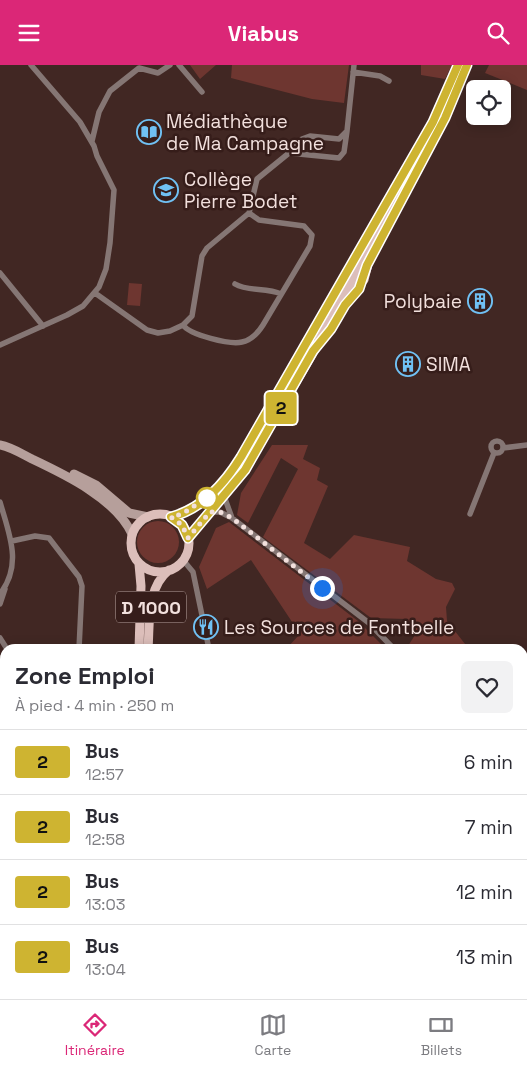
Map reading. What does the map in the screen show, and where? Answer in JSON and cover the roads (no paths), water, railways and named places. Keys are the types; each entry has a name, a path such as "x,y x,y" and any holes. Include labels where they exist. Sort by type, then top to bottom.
{"main road":[{"path":"132,534 138,524 148,517 155,515 171,517 182,514 208,497 229,476 433,122 458,65"},
{"path":"188,538 224,497 254,455 452,105 467,65"},
{"path":"364,280 367,265 433,139"},
{"path":"313,351 331,329 345,305 352,300"},
{"path":"0,445 45,465 89,481 129,513 148,517"},
{"path":"45,465 90,490 126,524 132,534 132,550 139,563 153,571 169,570 183,560 188,545 188,538 182,525 171,517"},
{"name":"D 1000","path":"139,563 141,586 139,644"},
{"name":"D 1000","path":"148,644 150,612 156,585 169,570"}],"street":[{"path":"0,345 74,312 95,293 102,280 108,258 115,196 92,141 80,122 31,65"},
{"path":"92,141 96,120 106,97 115,86 139,67 158,73 170,65"},
{"path":"179,65 202,92"},
{"path":"289,153 339,158 344,152 354,68 380,76 389,81"},
{"path":"95,293 147,330 158,333 170,331 183,325 192,317 195,310 200,263 204,252 249,213 257,179 306,138 339,139 346,131"},
{"path":"183,325 190,331 201,335 232,342 243,342 260,331 310,246 311,232 304,225 259,220 249,213"},
{"path":"0,273 43,325"},
{"path":"352,300 364,280"},
{"path":"235,283 240,287 273,291 280,295"},
{"path":"470,514 494,453 491,447 494,442 500,443 502,448"},
{"path":"502,448 527,445"},
{"path":"494,453 500,453 502,448"},
{"path":"224,497 232,518"},
{"path":"0,502 12,541 12,569 0,605"},
{"path":"210,512 220,512 232,518 369,623 389,644"},
{"path":"12,541 35,536 49,538 79,577 82,591 79,644"},
{"path":"183,560 193,572 208,644"},
{"path":"0,594 6,587"}],"place":[{"name":"Médiathèque de Ma Campagne","path":"149,132"},
{"name":"Collège Pierre Bodet","path":"166,190"},
{"name":"Polybaie","path":"480,301"},
{"name":"SIMA","path":"408,364"},
{"name":"Les Sources de Fontbelle","path":"206,627"}]}
